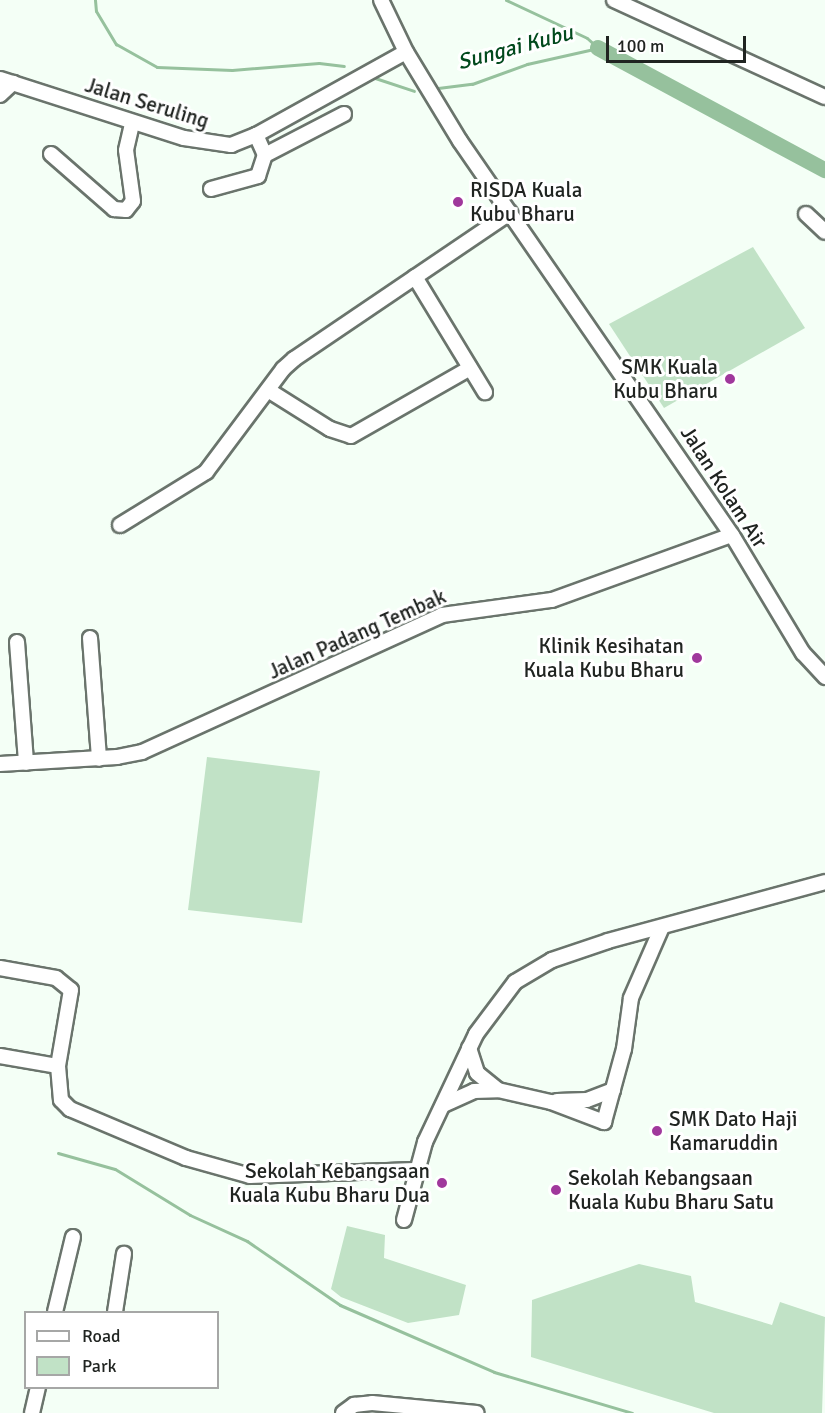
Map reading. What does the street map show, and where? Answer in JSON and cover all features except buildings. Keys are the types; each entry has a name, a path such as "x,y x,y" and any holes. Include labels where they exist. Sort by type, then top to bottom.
{"street":[{"name":"Jalan Kolam Air","path":"381,0 406,52 460,141 732,535 803,653 823,669"},
{"path":"614,0 825,97"},
{"name":"Jalan Seruling","path":"6,81 132,123 218,146 256,135 406,52"},
{"path":"0,95 6,81"},
{"path":"265,154 344,114"},
{"path":"51,154 114,209 126,210 133,201 126,150 132,123"},
{"path":"212,189 258,176 265,154 256,135"},
{"path":"120,525 206,472 294,359 510,213"},
{"path":"806,214 825,232"},
{"path":"415,277 485,392"},
{"path":"268,390 330,429 351,436 470,368"},
{"name":"Jalan Padang Tembak","path":"0,764 99,759 158,747 442,615 552,600 732,535"},
{"path":"90,638 99,759"},
{"path":"17,642 26,763"},
{"path":"404,1220 414,1170 469,1048 502,994 536,968 608,940 825,882"},
{"path":"443,1105 474,1090 498,1090 551,1102 604,1122 613,1090 631,998 662,927"},
{"path":"0,969 56,978 71,990 58,1066 64,1106 216,1169 267,1177 414,1170"},
{"path":"469,1048 477,1074 498,1090"},
{"path":"0,1056 58,1066"},
{"path":"551,1102 588,1100 613,1090"},
{"path":"55,1311 73,1237"},
{"path":"115,1311 124,1254"},
{"path":"32,1413 38,1389"},
{"path":"343,1413 354,1406 372,1403 477,1413"}],"green space":[{"path":"753,247 805,328 664,408 609,324"},
{"path":"207,757 320,771 302,923 188,910"},
{"path":"347,1226 385,1235 384,1258 466,1285 459,1315 408,1323 341,1297 331,1289"},
{"path":"639,1264 691,1276 695,1302 772,1325 780,1302 825,1317 822,1413 714,1413 531,1357 532,1300"}],"waterway":[{"name":"Sungai Kubu","path":"95,0 96,11 116,44 157,67 232,70 319,63 344,66"},
{"path":"506,0 587,38 598,48"},
{"name":"Sungai Kubu","path":"438,88 472,84 527,64 598,48"},
{"name":"Sungai Kubu","path":"598,48 825,170"},
{"name":"Sungai Kubu","path":"375,78 414,91"},
{"path":"58,1153 115,1169 190,1215 247,1241 340,1305 494,1372 632,1413"}],"place":[{"name":"RISDA Kuala Kubu Bharu","path":"458,202"},
{"name":"SMK Kuala Kubu Bharu","path":"730,379"},
{"name":"Klinik Kesihatan Kuala Kubu Bharu","path":"697,658"},
{"name":"SMK Dato Haji Kamaruddin","path":"657,1131"},
{"name":"Sekolah Kebangsaan Kuala Kubu Bharu Dua","path":"442,1183"},
{"name":"Sekolah Kebangsaan Kuala Kubu Bharu Satu","path":"556,1190"}]}
